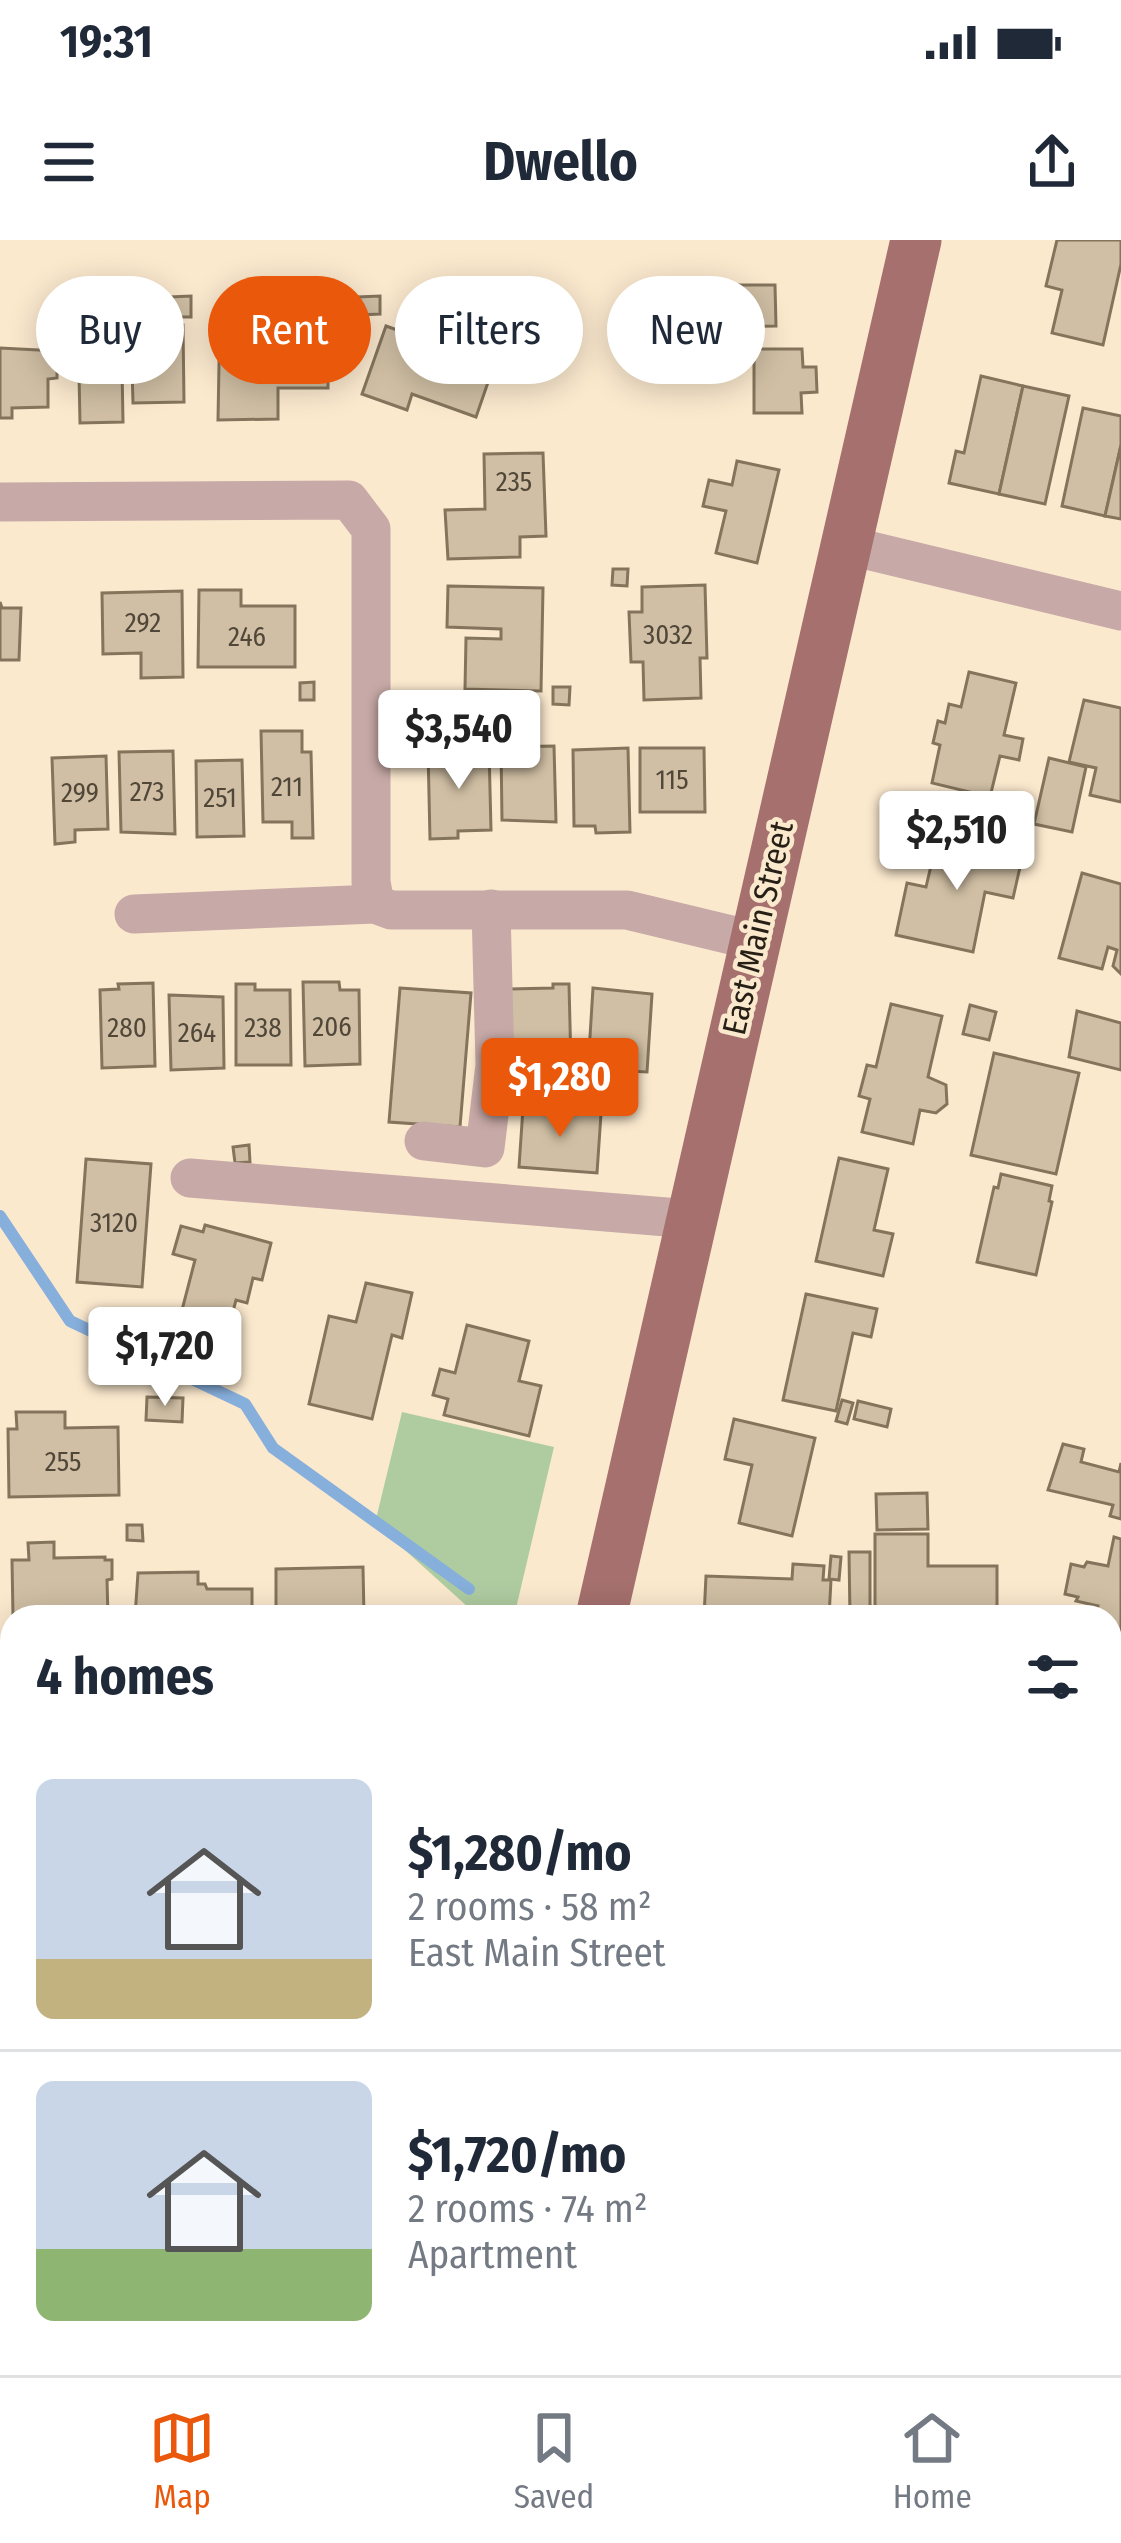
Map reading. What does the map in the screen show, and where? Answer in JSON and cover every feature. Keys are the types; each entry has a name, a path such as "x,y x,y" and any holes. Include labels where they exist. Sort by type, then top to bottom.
{"main road":[{"name":"East Main Street","path":"604,1605 916,240"}],"street":[{"path":"0,502 349,500 363,513 371,529 371,882 375,904"},
{"path":"846,545 1121,611"},
{"path":"134,914 375,904 391,910 627,910 756,941"},
{"path":"424,1142 485,1148 495,1065 491,909"},
{"path":"190,1178 691,1219"}],"green space":[{"path":"402,1412 554,1447 517,1605 466,1605 375,1523"}],"building":[{"path":"1057,240 1121,240 1121,264 1103,345 1052,333 1062,290 1046,286"},
{"path":"765,285 775,285 776,326 765,326"},
{"path":"184,296 191,296 191,317 184,317"},
{"path":"371,296 380,296 380,314 371,314"},
{"path":"386,326 395,329 395,384 487,384 476,417 412,394 407,410 362,394 366,384 371,384 371,368"},
{"path":"0,348 36,350 36,384 48,384 48,407 12,408 12,418 0,418"},
{"path":"765,349 802,349 803,367 816,367 817,392 801,393 802,413 754,413 754,384 765,384"},
{"path":"981,376 1023,386 999,494 949,483 956,451 964,453"},
{"path":"79,384 122,384 123,422 80,423"},
{"path":"132,384 184,384 184,402 133,403"},
{"path":"219,384 328,384 328,388 278,388 278,419 218,420"},
{"path":"1023,386 1069,396 1045,504 999,494"},
{"path":"1083,408 1121,416 1121,445 1105,516 1062,506"},
{"path":"1121,445 1121,519 1105,516"},
{"path":"543,453 546,536 520,537 520,557 448,559 445,510 485,509 484,454"},
{"path":"737,461 779,470 757,563 716,553 726,511 703,506 709,480 732,485"},
{"path":"613,569 628,569 627,586 612,585"},
{"path":"705,585 707,658 700,658 701,698 644,700 643,662 631,662 629,612 642,612 642,587"},
{"path":"448,586 543,588 541,691 465,689 466,638 501,639 501,629 447,627"},
{"path":"199,590 241,590 241,606 295,606 295,667 198,667"},
{"path":"182,591 183,677 141,678 141,653 103,654 102,593"},
{"path":"0,602 2,608 21,608 19,660 0,660"},
{"path":"969,672 1016,683 1004,735 1023,739 1019,760 1000,756 990,797 932,783 940,745 933,743 938,721 945,723 949,704 961,707"},
{"path":"314,682 314,700 300,700 300,683"},
{"path":"553,687 570,687 569,705 553,704"},
{"path":"1084,700 1121,708 1121,802 1090,795 1096,768 1069,762"},
{"path":"261,731 302,731 302,752 311,752 313,838 292,838 292,822 263,822"},
{"path":"554,746 556,822 502,820 501,747"},
{"path":"628,748 630,832 596,833 595,826 574,826 573,750"},
{"path":"640,748 704,748 705,812 640,812"},
{"path":"489,749 491,830 458,831 458,838 430,839 428,750"},
{"path":"173,751 175,834 121,832 119,752"},
{"path":"106,756 108,829 75,830 75,842 55,844 52,758"},
{"path":"1049,758 1086,767 1072,832 1034,824"},
{"path":"242,760 244,836 197,837 196,761"},
{"path":"938,836 1023,854 1013,898 985,892 973,952 896,935 907,883 926,887"},
{"path":"1082,873 1121,884 1121,974 1113,966 1117,950 1108,947 1102,969 1059,958"},
{"path":"303,982 339,982 340,990 359,990 360,1064 305,1066"},
{"path":"153,983 155,1066 102,1068 100,990"},
{"path":"236,984 255,984 255,990 290,990 291,1065 236,1065"},
{"path":"553,984 569,984 571,1065 512,1063 510,989 553,988"},
{"path":"400,988 471,993 460,1127 389,1122"},
{"path":"593,988 652,994 647,1072 588,1069"},
{"path":"169,995 223,997 224,1068 171,1070"},
{"path":"891,1004 942,1016 928,1077 946,1085 947,1104 936,1113 920,1110 913,1144 862,1132 870,1099 859,1096 867,1065 876,1067"},
{"path":"970,1005 996,1012 989,1040 963,1034"},
{"path":"1077,1011 1121,1023 1121,1070 1069,1057"},
{"path":"994,1053 1079,1073 1056,1174 971,1155"},
{"path":"523,1108 601,1114 597,1173 519,1167"},
{"path":"249,1145 250,1162 235,1163 233,1147"},
{"path":"839,1158 888,1169 874,1230 893,1234 883,1276 816,1261"},
{"path":"86,1159 151,1164 142,1287 77,1282"},
{"path":"1001,1174 1052,1186 1036,1275 977,1262"},
{"path":"205,1225 271,1243 262,1280 253,1278 247,1303 236,1300 223,1349 175,1337 195,1260 173,1254 181,1226 203,1232"},
{"path":"366,1283 412,1293 402,1338 392,1335 372,1419 309,1404 329,1316 356,1322"},
{"path":"806,1294 877,1309 871,1337 853,1333 836,1411 783,1400"},
{"path":"467,1325 529,1341 519,1381 541,1386 529,1436 444,1415 448,1399 433,1395 440,1369 455,1373"},
{"path":"147,1397 183,1398 182,1422 146,1420"},
{"path":"842,1400 853,1403 847,1424 836,1421"},
{"path":"858,1401 891,1409 887,1427 854,1419"},
{"path":"16,1412 65,1412 65,1428 118,1427 119,1495 9,1497 8,1429 17,1429"},
{"path":"734,1419 815,1438 792,1536 739,1523 752,1465 725,1459"},
{"path":"1063,1444 1084,1449 1081,1462 1119,1472 1121,1463 1121,1519 1110,1516 1113,1505 1048,1490"},
{"path":"927,1493 928,1529 877,1530 876,1494"},
{"path":"127,1525 142,1525 143,1541 127,1540"},
{"path":"875,1534 928,1534 928,1566 997,1566 997,1605 875,1605"},
{"path":"1114,1537 1121,1539 1121,1605 1094,1605 1065,1594 1071,1564 1108,1566"},
{"path":"54,1542 54,1558 112,1560 108,1605 13,1605 12,1560 29,1560 28,1543"},
{"path":"849,1552 870,1552 870,1605 850,1605"},
{"path":"831,1556 841,1557 839,1580 829,1579"},
{"path":"793,1564 824,1566 823,1580 831,1580 830,1605 705,1605 706,1576 792,1579"},
{"path":"363,1567 364,1605 276,1605 276,1569"},
{"path":"198,1572 198,1584 207,1589 252,1589 252,1605 136,1605 138,1573"}],"waterway":[{"path":"0,1216 70,1321 245,1404 273,1448 469,1589"}]}
